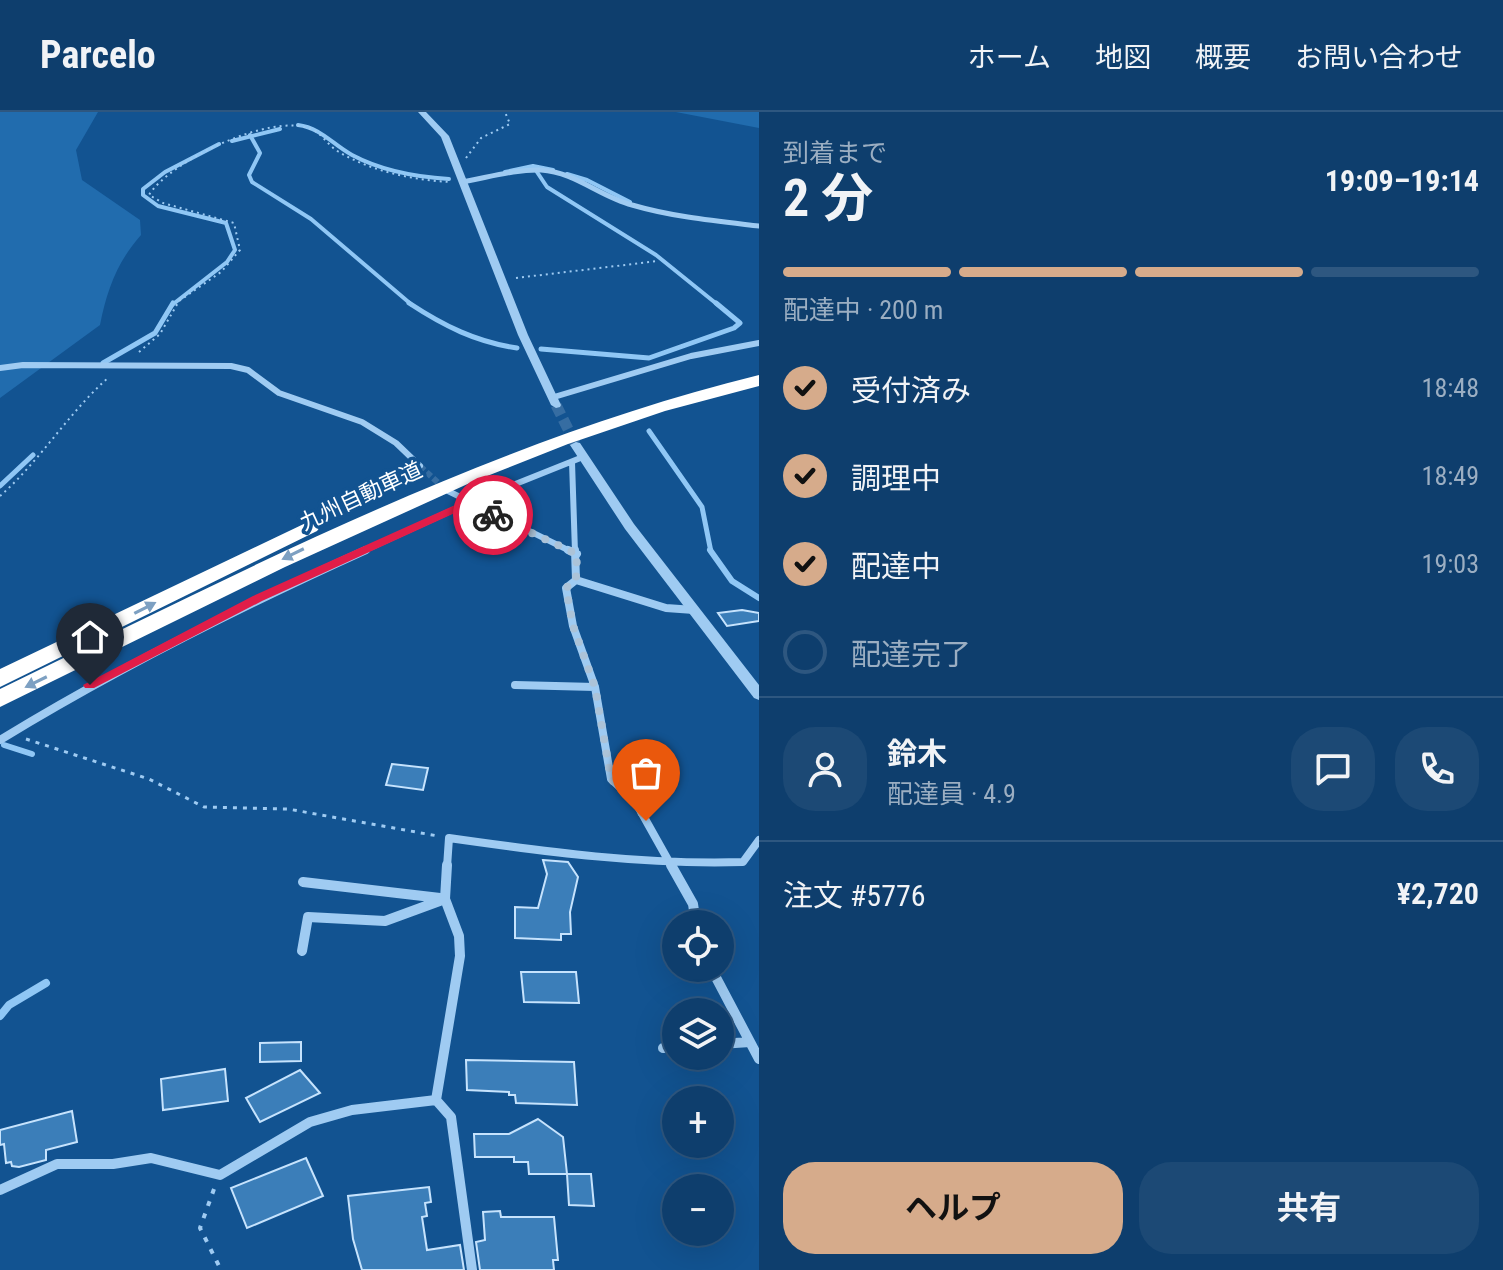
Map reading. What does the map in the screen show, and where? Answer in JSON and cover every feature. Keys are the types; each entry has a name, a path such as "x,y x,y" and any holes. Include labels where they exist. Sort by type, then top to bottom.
{"highway":[{"name":"九州自動車道","path":"0,679 256,553 445,468 607,409 759,368"},
{"name":"九州自動車道","path":"0,699 309,546 458,478 620,419 759,380"}],"street":[{"path":"422,112 445,136 500,279 555,401 691,356 759,343"},
{"path":"462,182 541,170 584,182 604,195 630,205 695,219 759,226"},
{"path":"0,368 23,365 231,366 248,370 279,393 362,422 396,443 420,466"},
{"path":"0,740 90,685 257,599 577,455"},
{"path":"577,455 576,580 566,588 573,626 595,687 611,779 635,801 694,910"},
{"path":"577,455 759,695"},
{"path":"448,491 577,554"},
{"path":"576,580 666,608 694,610"},
{"path":"515,685 595,687"},
{"path":"436,1100 460,956 459,936 445,899 449,838 619,862 743,862 759,840"},
{"path":"303,882 445,899"},
{"path":"302,951 308,917 385,921 445,899"},
{"path":"718,982 759,1059"},
{"path":"734,1043 750,1042"},
{"path":"2,1189 57,1164 113,1164 151,1158 220,1175 310,1122 352,1110 436,1100"},
{"path":"436,1100 451,1117 472,1270"}],"path":[{"path":"457,165 481,138 510,124 505,112"},
{"path":"0,496 20,480 84,397 160,334 179,301 221,272 240,250 234,223 163,203 149,195 157,182 230,139 259,129 304,126 314,129 330,148 412,180 462,182"},
{"path":"500,279 658,261"},
{"path":"11,734 149,779 204,807 288,809 449,838"},
{"path":"220,1175 200,1228 221,1270"}],"shaded area":[{"path":"0,112 98,112 76,150 82,180 140,220 141,235 114,277 100,325 0,398"},
{"path":"676,112 759,112 759,128"}],"building":[{"path":"742,610 759,613 759,621 727,626 718,613"},
{"path":"392,764 428,768 423,790 386,785"},
{"path":"543,860 568,862 578,877 570,912 571,934 561,934 561,940 515,938 515,907 538,908 547,874"},
{"path":"521,972 576,972 579,1003 524,1002"},
{"path":"301,1042 301,1061 260,1062 260,1043"},
{"path":"466,1060 574,1062 577,1105 516,1103 515,1095 509,1095 509,1092 467,1090"},
{"path":"225,1069 228,1101 163,1110 161,1079"},
{"path":"300,1070 320,1093 260,1122 246,1098"},
{"path":"72,1111 77,1142 46,1150 46,1160 19,1167 12,1166 11,1162 6,1163 4,1144 0,1145 0,1130"},
{"path":"538,1119 563,1137 567,1174 529,1174 528,1162 514,1162 514,1157 475,1157 474,1134 509,1134"},
{"path":"306,1158 323,1196 247,1228 231,1188"},
{"path":"567,1174 591,1174 594,1206 569,1205"},
{"path":"429,1187 431,1202 425,1203 427,1216 422,1217 427,1250 460,1245 464,1270 362,1270 353,1239 348,1196"},
{"path":"500,1211 501,1217 554,1217 558,1260 553,1260 554,1270 480,1270 476,1242 485,1240 483,1212"}],"waterway":[{"path":"298,125 313,129 352,155 375,165 412,175 449,179"},
{"path":"251,136 280,129"},
{"path":"232,141 251,136"},
{"path":"251,136 260,153 249,175 252,182 311,219 411,304"},
{"path":"172,305 227,262 235,250 226,223 158,206 143,195 143,189 165,172 219,144"},
{"path":"505,172 533,166"},
{"path":"533,166 553,170"},
{"path":"533,166 547,187 656,255 718,305"},
{"path":"567,174 587,180 630,202"},
{"path":"103,363 155,333 173,303"},
{"path":"541,349 649,358 734,328 740,323 716,303"},
{"path":"411,304 461,332 517,348"},
{"path":"649,431 702,507 711,551"},
{"path":"0,486 33,455"},
{"path":"711,551 732,581 759,598"},
{"path":"4,745 32,754"},
{"path":"0,1016 9,1005 46,983"}],"tunnel":[{"path":"556,405 576,445"},
{"path":"420,466 447,491"}],"way so far":[{"path":"493,515 577,554 576,580 566,588 573,626 595,687 611,779 635,801 646,821"}],"route":[{"path":"90,685 257,599 468,503 493,515"}]}
